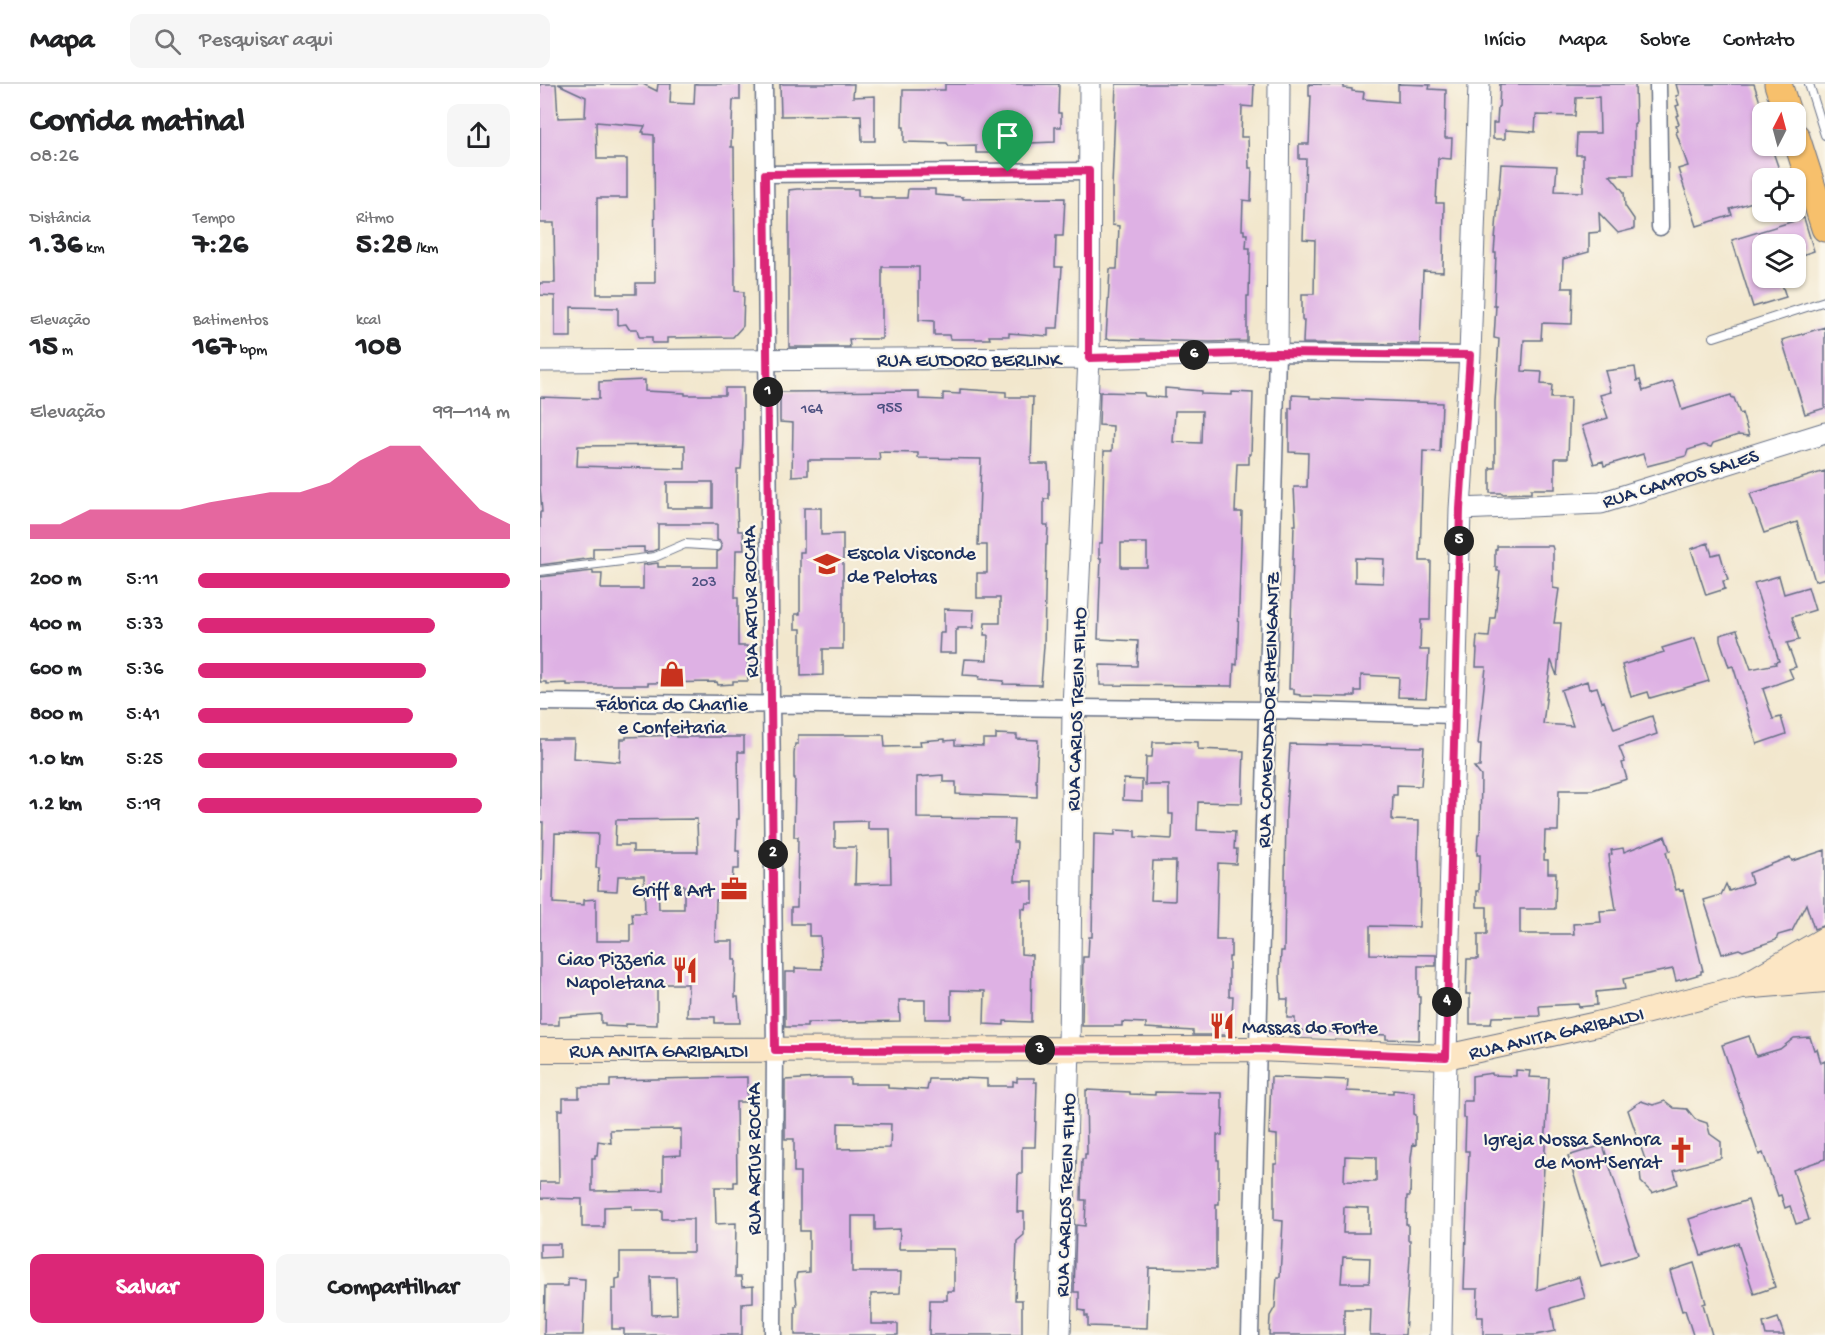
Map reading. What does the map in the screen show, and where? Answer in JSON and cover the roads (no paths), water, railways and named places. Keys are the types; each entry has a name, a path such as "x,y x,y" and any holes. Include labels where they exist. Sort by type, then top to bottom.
{"main road":[{"path":"1778,84 1784,102"},
{"path":"1802,156 1825,228"},
{"name":"RUA ANITA GARIBALDI","path":"1742,987 1825,939"},
{"path":"1742,987 1825,960"},
{"name":"RUA ANITA GARIBALDI","path":"540,1050 1258,1049 1446,1057 1597,1024 1742,987 1825,980"}],"street":[{"name":"RUA ARTUR ROCHA","path":"764,84 775,1050 773,1335"},
{"name":"RUA CARLOS TREIN FILHO","path":"1060,1335 1069,1050 1073,708 1089,358 1090,84"},
{"name":"RUA COMENDADOR RHEINGANTZ","path":"1250,1335 1277,353 1279,84"},
{"path":"1442,1335 1446,1057 1460,509 1470,355 1479,84"},
{"path":"1658,84 1660,227"},
{"path":"765,174 1089,171"},
{"name":"RUA EUDORO BERLINK","path":"540,362 1089,358 1277,353 1470,355"},
{"name":"RUA CAMPOS SALES","path":"1460,509 1601,503 1825,433"},
{"path":"540,702 1267,710 1455,716"}],"lane":[{"path":"1809,84 1825,135"},
{"path":"1714,337 1825,301"},
{"path":"540,571 655,557 685,544 716,546"}],"place":[{"name":"Escola Visconde de Pelotas","path":"827,564"},
{"name":"Fábrica do Charlie e Confeitaria","path":"672,674"},
{"name":"Griff & Art","path":"734,889"},
{"name":"Ciao Pizzeria Napoletana","path":"685,970"},
{"name":"Massas do Forte","path":"1222,1026"},
{"name":"Igreja Nossa Senhora de Mont'Serrat","path":"1681,1150"}]}
